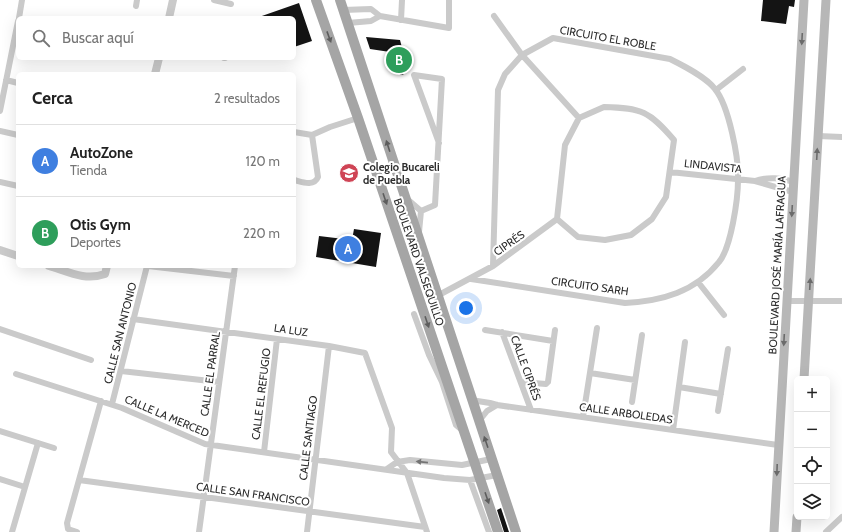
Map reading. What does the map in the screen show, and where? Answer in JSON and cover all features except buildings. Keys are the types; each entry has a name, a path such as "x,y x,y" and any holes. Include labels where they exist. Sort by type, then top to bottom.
{"main road":[{"name":"BOULEVARD VALSEQUILLO","path":"316,0 358,118 444,381 464,431 474,462 475,479 498,532"},
{"name":"BOULEVARD VALSEQUILLO","path":"340,0 403,195 516,532"},
{"name":"BOULEVARD JOSÉ MARÍA LAFRAGUA","path":"774,532 804,0"},
{"path":"804,376 826,0"},
{"path":"796,532 797,520"}],"street":[{"path":"19,16 22,0"},
{"path":"169,16 173,0"},
{"path":"214,0 231,4"},
{"path":"401,20 402,0"},
{"path":"343,10 371,9 380,16 449,28 449,0"},
{"path":"348,23 371,21 380,16"},
{"path":"494,16 522,54 579,118"},
{"path":"0,110 2,93 16,33"},
{"name":"CIRCUITO EL ROBLE","path":"493,266 498,90 505,74 522,54 553,38 670,59 687,67 716,90 731,123 738,179"},
{"path":"156,72 158,60"},
{"path":"716,90 743,69"},
{"path":"421,211 436,205 439,144 442,79 414,75 439,144"},
{"path":"6,80 16,82"},
{"path":"604,107 631,108 656,119 674,140 666,197 652,219 631,234 605,240 578,237 557,220 565,145 579,118 604,107"},
{"path":"296,132 312,135 330,126 358,118"},
{"path":"0,131 16,134"},
{"path":"296,180 312,183 318,178 312,135"},
{"path":"818,136 842,137"},
{"name":"LINDAVISTA","path":"670,172 755,180 793,188"},
{"name":"LINDAVISTA","path":"755,180 761,178 788,180 793,188"},
{"name":"CIRCUITO SARH","path":"471,279 625,303 651,302 676,293 698,282 720,261 730,236 738,179"},
{"path":"0,182 16,186"},
{"path":"403,195 421,211"},
{"path":"418,238 421,211"},
{"name":"CIPRÉS","path":"471,279 493,266 557,220"},
{"path":"0,250 16,255"},
{"path":"55,268 84,278 96,277 106,270"},
{"name":"CALLE SAN ANTONIO","path":"112,404 147,268"},
{"path":"164,268 234,276"},
{"name":"CALLE EL PARRAL","path":"199,532 235,268"},
{"path":"437,296 471,279"},
{"path":"698,282 724,315"},
{"path":"786,301 842,301"},
{"path":"414,314 429,356 444,381"},
{"name":"LA LUZ","path":"134,319 329,346 362,352 367,355 392,428 391,452 397,462"},
{"path":"583,417 597,328"},
{"path":"0,329 91,360"},
{"path":"485,330 553,341"},
{"path":"521,382 546,384 548,382 555,330"},
{"name":"CALLE CIPRÉS","path":"502,332 531,410"},
{"path":"632,402 642,335"},
{"name":"CALLE EL REFUGIO","path":"264,452 278,339"},
{"path":"673,430 685,342"},
{"name":"CALLE SANTIAGO","path":"307,532 317,460 329,346"},
{"path":"718,411 728,349"},
{"path":"121,371 219,382"},
{"path":"590,373 636,380"},
{"name":"CALLE LA MERCED","path":"16,374 112,404 205,444 407,473 475,479 497,476"},
{"path":"679,387 721,394"},
{"name":"CALLE ARBOLEDAS","path":"471,400 778,445"},
{"path":"74,532 68,529 66,523 101,401"},
{"path":"478,421 487,411 497,405"},
{"path":"0,431 54,448"},
{"path":"12,532 38,443"},
{"path":"386,469 397,462 410,460 462,465 491,458"},
{"path":"397,462 407,473 426,530"},
{"path":"475,479 489,532"},
{"path":"0,480 25,487"},
{"name":"CALLE SAN FRANCISCO","path":"79,480 426,530"},
{"path":"826,532 842,517"}],"place":[{"name":"Otis Gym","path":"399,60"},
{"name":"Colegio Bucareli de Puebla","path":"349,173"},
{"name":"AutoZone","path":"348,249"}]}
